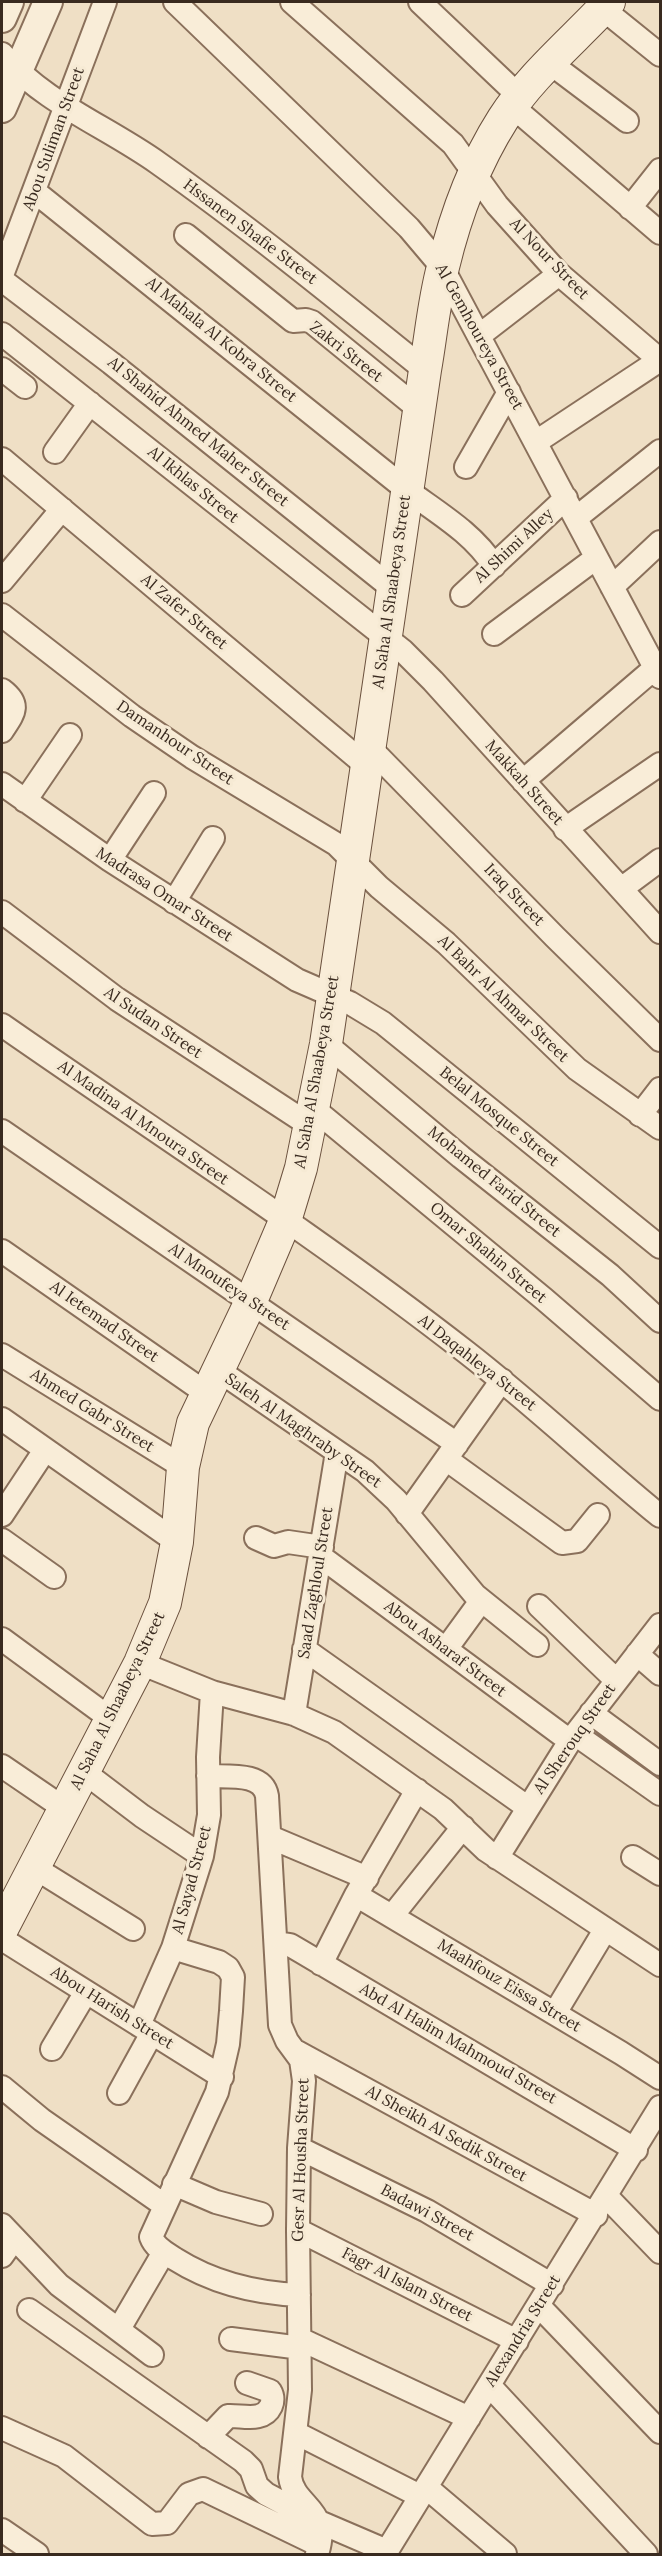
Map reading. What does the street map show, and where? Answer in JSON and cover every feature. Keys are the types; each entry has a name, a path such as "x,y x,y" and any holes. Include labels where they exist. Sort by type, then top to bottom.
{"main road":[{"path":"442,267 458,216 489,144 516,101 598,7"},
{"name":"Al Saha Al Shaabeya Street","path":"3,1927 140,1663 167,1597 177,1542 183,1467 193,1423 251,1301 285,1221 312,1117 326,1044 392,588 442,267"}],"street":[{"path":"2,18 9,2"},
{"path":"2,108 9,63 48,2"},
{"name":"Abou Suliman Street","path":"2,275 105,2"},
{"name":"Al Gemhoureya Street","path":"175,2 401,220 426,245 442,267 480,334 596,558 657,665"},
{"name":"Al Nour Street","path":"292,2 453,144 476,172 489,195 559,274 660,360"},
{"path":"420,2 516,101 630,208 660,233"},
{"path":"598,7 660,55"},
{"path":"9,63 40,91 66,106"},
{"path":"550,63 627,121"},
{"name":"Hssanen Shafie Street","path":"66,106 155,160 200,193 425,370"},
{"path":"630,208 660,170"},
{"name":"Al Mahala Al Kobra Street","path":"34,191 407,490 466,533 494,566"},
{"name":"Zakri Street","path":"186,235 293,321 312,322 420,410"},
{"path":"480,334 559,274"},
{"name":"Al Shahid Ahmed Maher Street","path":"2,280 120,370 392,588"},
{"name":"Al Ikhlas Street","path":"2,334 385,637"},
{"path":"536,442 660,360"},
{"path":"2,369 25,387"},
{"path":"466,467 509,392"},
{"path":"55,452 90,403"},
{"name":"Al Shimi Alley","path":"462,595 494,566 571,508 660,451"},
{"name":"Al Zafer Street","path":"2,459 368,757"},
{"path":"2,581 62,509"},
{"path":"612,587 660,542"},
{"path":"494,634 596,558"},
{"name":"Damanhour Street","path":"2,615 132,716 209,768 327,837 353,862"},
{"name":"Makkah Street","path":"385,637 433,681 660,932"},
{"path":"523,781 657,665"},
{"path":"2,690 11,697 14,706 12,716 2,731"},
{"path":"25,801 70,735"},
{"name":"Iraq Street","path":"368,757 660,1040"},
{"path":"565,829 660,764"},
{"name":"Madrasa Omar Street","path":"2,784 174,902 297,980 332,996"},
{"path":"110,860 154,793"},
{"path":"174,902 213,838"},
{"path":"621,889 660,860"},
{"name":"Al Bahr Al Ahmar Street","path":"353,862 453,950 577,1069 660,1128"},
{"name":"Al Sudan Street","path":"2,912 117,999 312,1117"},
{"name":"Belal Mosque Street","path":"332,996 367,1012 383,1023 660,1247"},
{"name":"Al Madina Al Mnoura Street","path":"2,1025 285,1221"},
{"name":"Mohamed Farid Street","path":"326,1044 461,1157 610,1275 660,1321"},
{"path":"640,1115 660,1089"},
{"name":"Omar Shahin Street","path":"312,1117 544,1299 660,1399"},
{"name":"Al Mnoufeya Street","path":"2,1131 251,1301 452,1451 561,1543 577,1541 598,1515"},
{"name":"Al Daqahleya Street","path":"285,1221 502,1380 660,1516"},
{"name":"Al Ietemad Street","path":"2,1251 212,1382"},
{"name":"Ahmed Gabr Street","path":"2,1355 183,1467"},
{"path":"407,1514 502,1380"},
{"name":"Saleh Al Maghraby Street","path":"212,1382 337,1452 374,1479 482,1601 500,1613 537,1645"},
{"path":"2,1419 177,1542"},
{"path":"2,1515 45,1450"},
{"name":"Saad Zaghloul Street","path":"294,1714 337,1452"},
{"path":"256,1538 274,1546 288,1542 321,1552"},
{"path":"2,1540 54,1577"},
{"name":"Abou Asharaf Street","path":"321,1552 446,1649 660,1794"},
{"path":"446,1649 482,1601"},
{"path":"539,1606 616,1680"},
{"name":"Al Sherouq Street","path":"497,1858 573,1737 660,1625"},
{"path":"2,1639 111,1719"},
{"path":"304,1649 527,1807"},
{"path":"637,1654 660,1674"},
{"path":"140,1663 212,1692 294,1714 325,1726 417,1790 497,1858 660,1965"},
{"name":"Al Sayad Street","path":"119,2093 146,2029 202,1856 209,1815 208,1776 212,1692"},
{"path":"591,1713 660,1764"},
{"path":"2,1766 65,1809"},
{"path":"84,1772 142,1816 202,1856"},
{"name":"Gesr Al Housha Street","path":"208,1776 256,1779 261,1782 267,1796 280,2025 287,2041 302,2060 304,2080 299,2148 298,2230 301,2344 291,2484 312,2509 318,2521"},
{"path":"321,1964 361,1887 417,1790"},
{"path":"392,1916 463,1827"},
{"name":"Maahfouz Eissa Street","path":"270,1837 361,1887 392,1916 660,2078"},
{"path":"633,1857 660,1875"},
{"path":"35,1868 133,1929"},
{"name":"Abou Harish Street","path":"3,1927 86,1992 222,2077"},
{"path":"555,2013 605,1930"},
{"name":"Abd Al Halim Mahmoud Street","path":"277,1943 290,1945 636,2150"},
{"path":"173,1948 219,1962 231,1972 230,2033 222,2077 211,2107 151,2237 164,2252 215,2280 243,2289 271,2294 299,2295"},
{"path":"52,2049 86,1992"},
{"name":"Al Sheikh Al Sedik Street","path":"297,2052 601,2206 660,2252"},
{"path":"2,2087 42,2121 164,2205"},
{"name":"Alexandria Street","path":"386,2553 636,2150 660,2107"},
{"name":"Badawi Street","path":"299,2148 427,2211 552,2284"},
{"path":"174,2184 216,2202 261,2214"},
{"name":"Fagr Al Islam Street","path":"298,2230 517,2341"},
{"path":"6,2240 59,2285 152,2355"},
{"path":"119,2329 164,2252"},
{"path":"538,2306 660,2433"},
{"path":"28,2310 247,2465 261,2491 386,2553"},
{"path":"231,2339 301,2344 469,2418"},
{"path":"208,2437 228,2416 257,2417 271,2406 272,2393 247,2383"},
{"path":"489,2385 646,2554"},
{"path":"2,2428 44,2449 64,2456 152,2524 167,2523 189,2494 203,2489 318,2550 318,2521"},
{"path":"296,2433 423,2492 505,2554"},
{"path":"2,2530 37,2554"}]}
